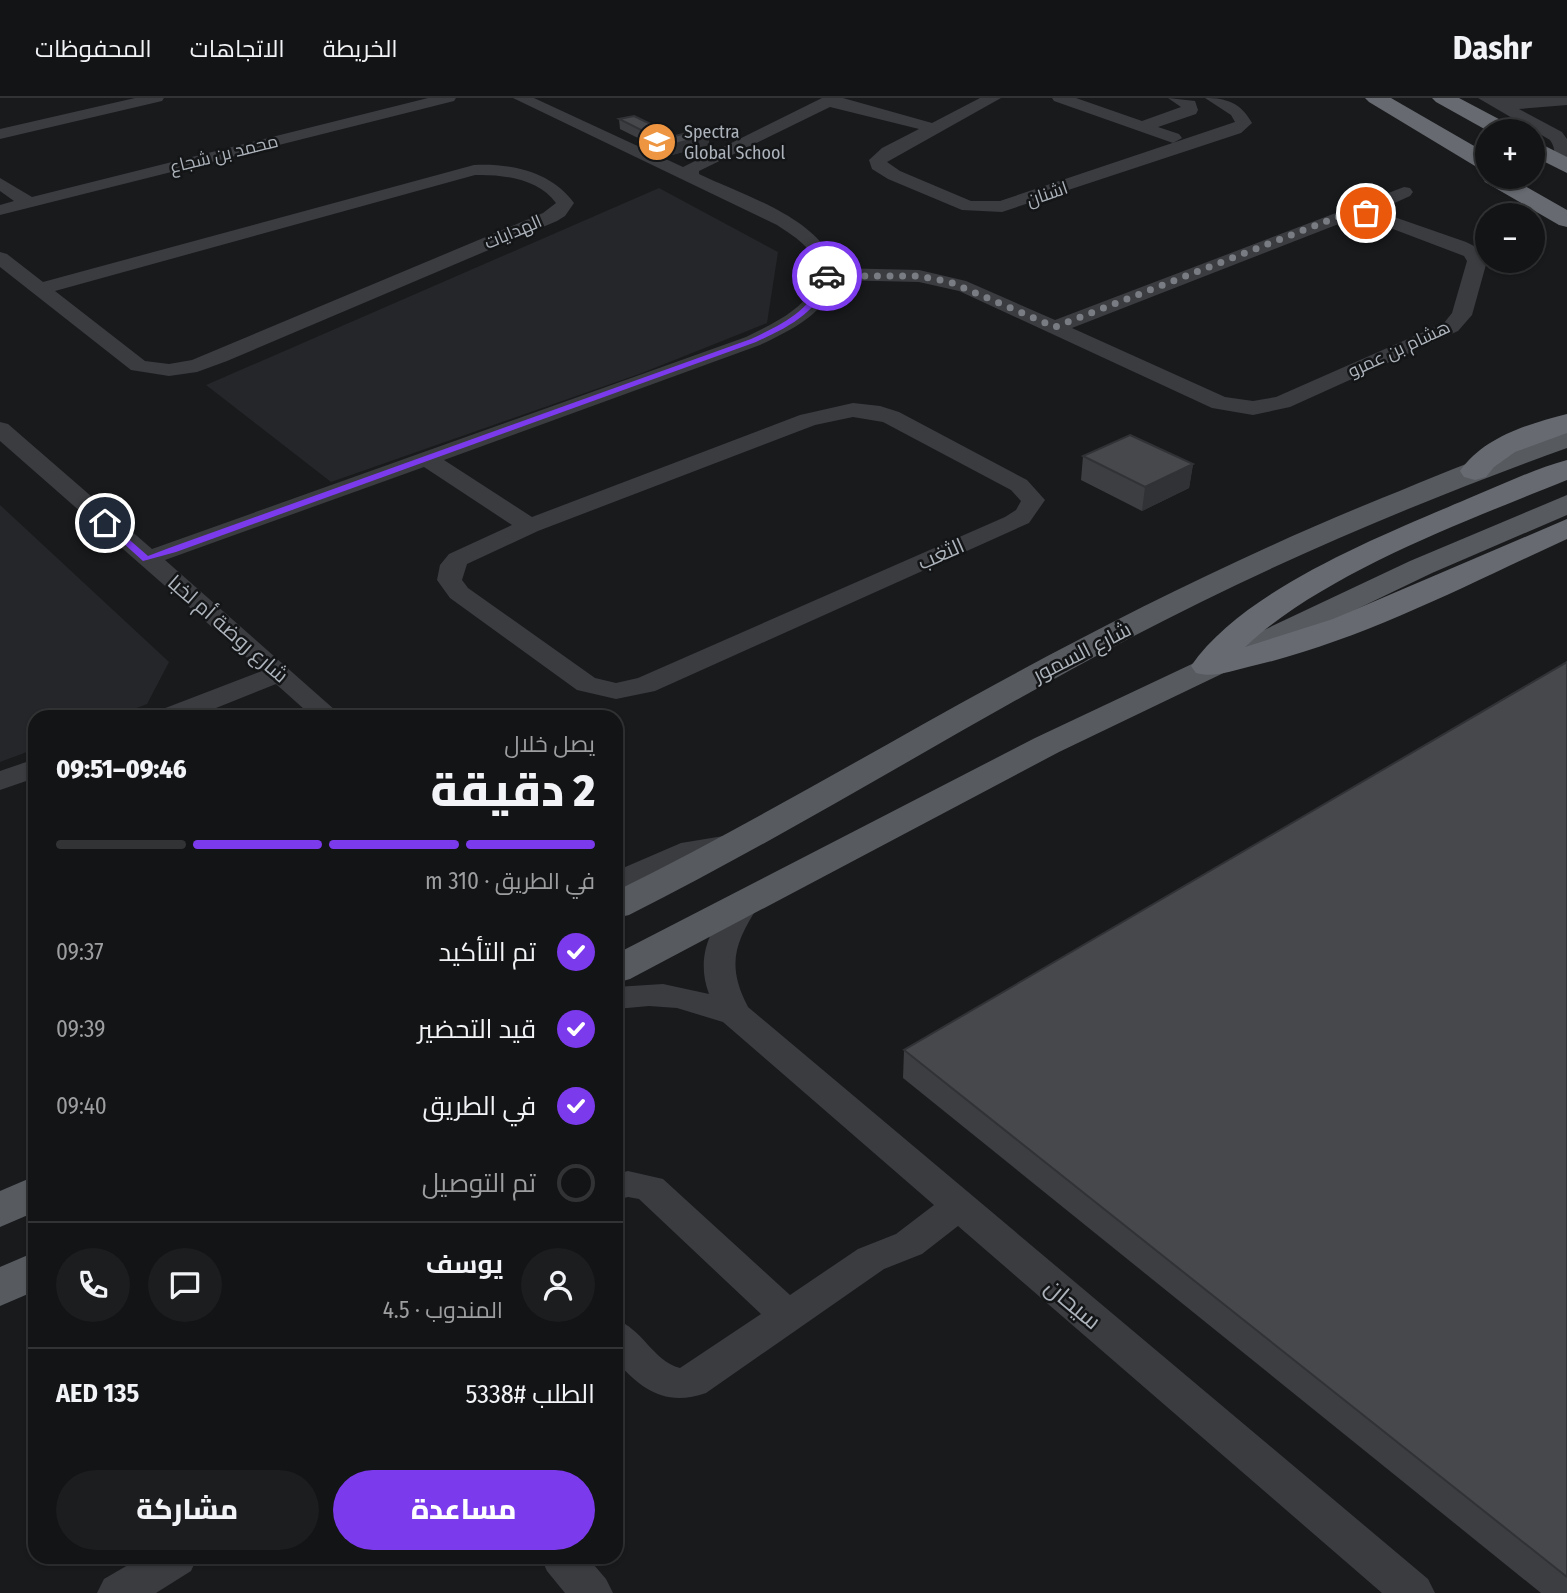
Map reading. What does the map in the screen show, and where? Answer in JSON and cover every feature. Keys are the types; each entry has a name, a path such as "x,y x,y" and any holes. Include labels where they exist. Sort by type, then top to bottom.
{"highway":[{"path":"1376,98 1475,155"},
{"path":"1400,98 1475,140"},
{"path":"1443,98 1482,119"},
{"path":"1464,149 1465,156 1475,166"},
{"path":"1545,154 1566,166"},
{"path":"1514,189 1567,220"},
{"path":"1530,189 1567,211"},
{"path":"1475,471 1484,457 1501,448 1567,423"},
{"path":"1208,666 1233,639 1261,615 1307,587 1420,529 1567,470"},
{"path":"1208,666 1257,655 1345,626 1567,528"}],"main road":[{"name":"شارع السمور","path":"623,902 740,843 1063,660 1286,549 1475,471 1567,439"},
{"path":"623,966 1047,745 1208,666 1483,538 1567,503"},
{"path":"0,1210 28,1196"},
{"path":"0,1288 28,1274"}],"street":[{"path":"0,134 156,98"},
{"name":"محمد بن شجاع","path":"0,210 448,98"},
{"path":"146,559 770,334 797,318 816,301 827,274 817,247 784,220 521,98"},
{"name":"اشنان","path":"993,98 884,154 878,160 878,165 894,175 968,206 1002,207 1024,202 1235,129 1244,123 1238,112 1213,98"},
{"path":"1060,98 1173,138"},
{"path":"1141,127 1190,110 1189,104 1176,98"},
{"path":"1489,99 1541,104 1567,100"},
{"path":"1489,99 1529,119"},
{"path":"689,178 691,168 704,160 832,100 934,128"},
{"path":"1531,119 1531,110 1541,104"},
{"path":"1545,130 1561,142 1566,166"},
{"name":"الهدايات","path":"0,258 138,366 176,371 220,357 550,217 559,212 565,203 554,191 516,172 474,170 41,289"},
{"path":"0,183 29,203"},
{"path":"1055,327 1345,214 1359,212 1404,192"},
{"name":"هشام بن عمرو","path":"827,274 919,276 950,282 1220,403 1253,408 1298,397 1451,327 1462,315 1476,266 1475,257 1450,243 1359,212"},
{"name":"الثغب","path":"853,410 867,410 891,417 1019,485 1033,500 1026,514 1019,520 646,685 616,691 599,689 572,677 459,593 449,580 452,565 457,559 530,526 808,420 853,410"},
{"name":"شارع روضة أم لخبا","path":"0,429 322,710"},
{"path":"428,459 530,526"},
{"path":"186,710 279,674"},
{"path":"0,781 28,771"},
{"path":"623,879 692,850 740,843"},
{"name":"سيحان","path":"744,905 728,926 719,949 718,973 723,994 735,1014 1413,1593"},
{"name":"سيحان","path":"623,997 671,994 735,1014"},
{"path":"623,1186 650,1188 788,1316"},
{"path":"623,1342 663,1381 682,1385 692,1382 871,1259 909,1244 951,1199"},
{"path":"119,1593 166,1564"},
{"path":"567,1564 591,1593"}],"shaded area":[{"path":"659,188 778,252 767,323 642,373 331,482 206,385"},
{"path":"0,505 169,662 147,704 132,710 28,710 28,752 0,762"}],"building":[{"path":"634,116 675,136 698,130 709,135 671,145 619,119"},
{"path":"1130,435 1193,464 1145,487 1083,456"},
{"path":"1567,662 1567,1577 904,1050"}],"way so far":[{"path":"827,276 919,276 950,282 980,292 1055,327 1345,214 1366,213"}],"place":[{"name":"Spectra Global School","path":"657,142"}],"route":[{"path":"105,523 146,559 173,550 770,334 797,318 816,301 827,276"}]}
